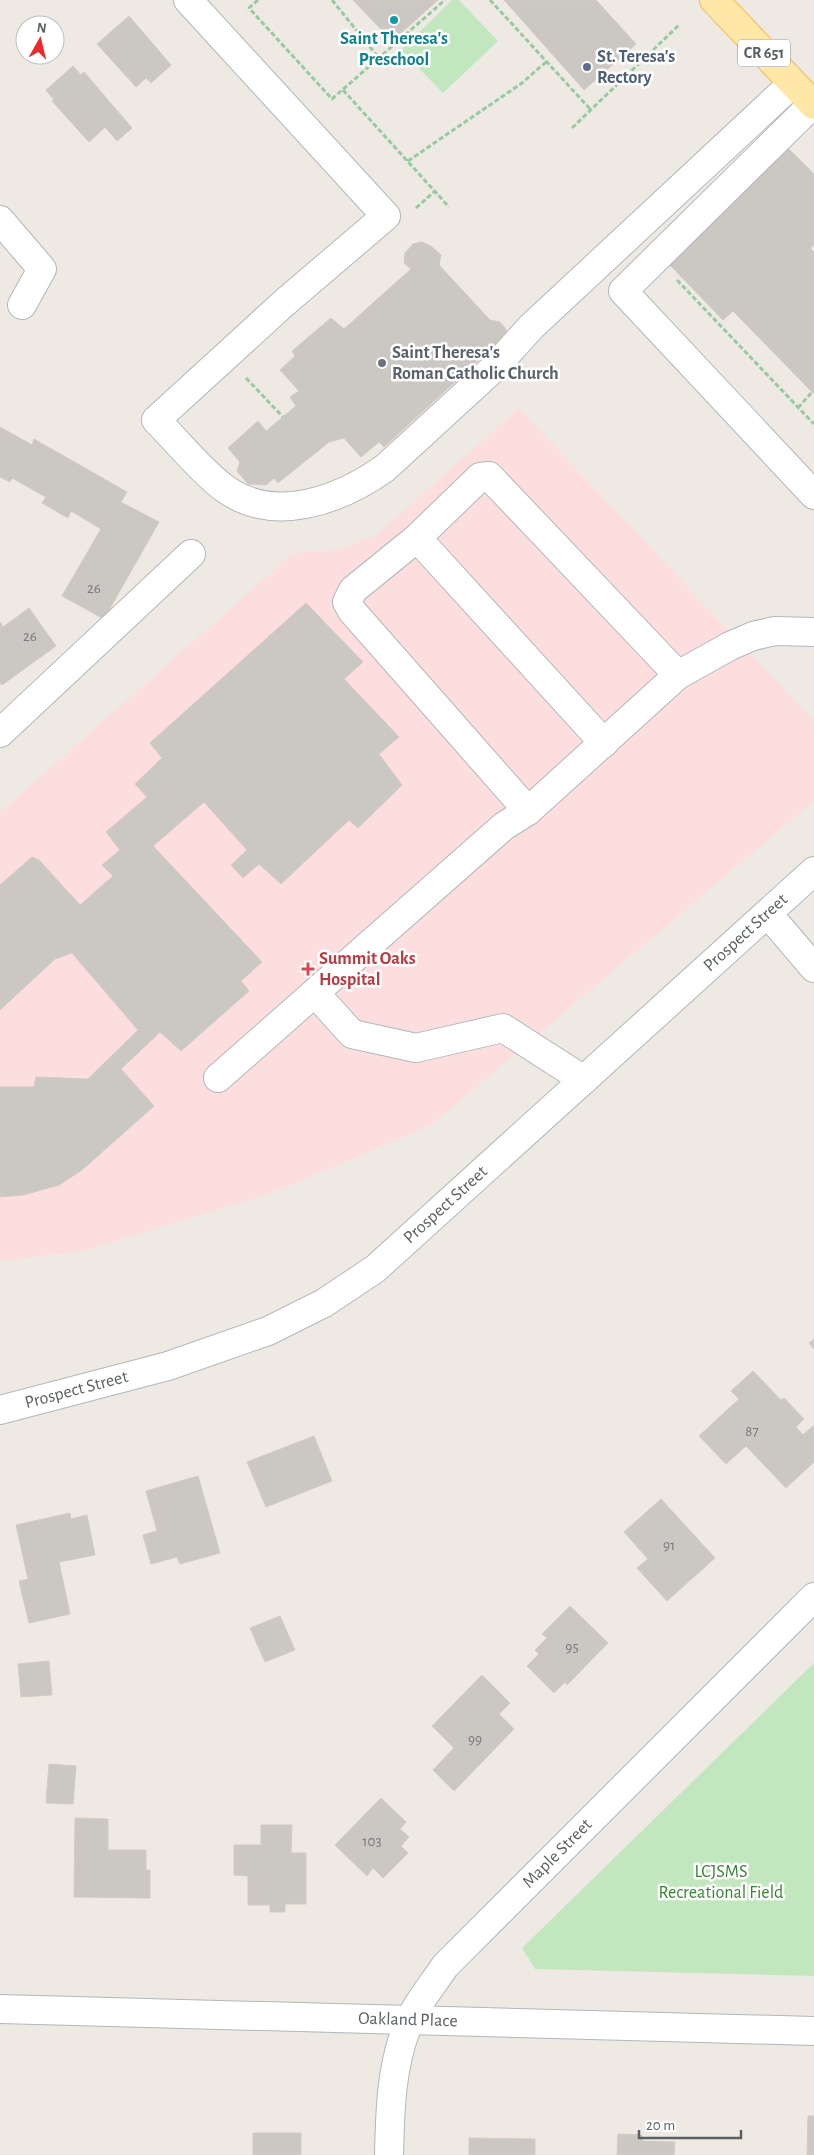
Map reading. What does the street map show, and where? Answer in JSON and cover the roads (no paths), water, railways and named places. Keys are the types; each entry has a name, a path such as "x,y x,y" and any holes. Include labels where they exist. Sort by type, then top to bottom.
{"main road":[{"name":"CR 651","path":"714,0 814,104"}],"street":[{"path":"188,0 386,216 284,303 156,420 224,488 239,497 259,504 276,506 314,503 350,490 384,468 494,368 531,327 793,83"},
{"path":"814,104 623,290 814,496"},
{"path":"0,220 42,269 22,306"},
{"path":"528,811 350,608 347,602 353,590 417,538 480,477 489,476 678,675"},
{"path":"417,538 604,743"},
{"path":"0,733 191,554"},
{"path":"218,1078 504,826 528,811 678,675 730,646 753,636 775,631 814,632"},
{"name":"Prospect Street","path":"0,1410 180,1362 268,1331 324,1303 375,1269 814,871"},
{"path":"768,914 814,968"},
{"path":"315,992 352,1034 416,1048 503,1028 584,1080"},
{"name":"Maple Street","path":"389,2155 390,2101 394,2071 409,2021 445,1966 814,1597"},
{"name":"Oakland Place","path":"0,2009 814,2031"}],"place":[{"name":"Saint Theresa's Preschool","path":"394,20"},
{"name":"St. Teresa's Rectory","path":"587,67"},
{"name":"Saint Theresa's Roman Catholic Church","path":"382,363"},
{"name":"Summit Oaks Hospital","path":"308,969"}],"park label":[{"name":"LCJSMS Recreational Field","path":"721,1882"}]}
